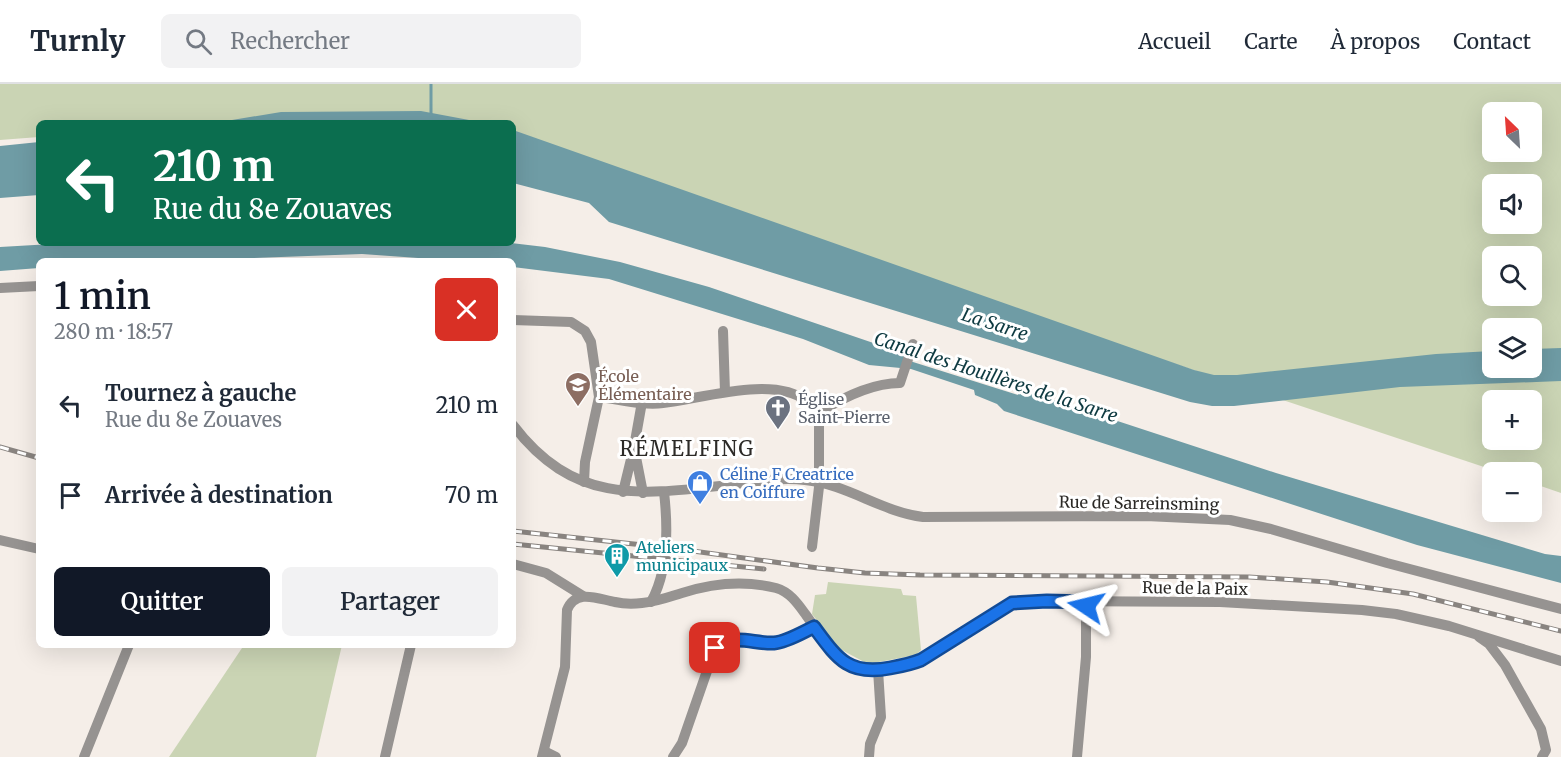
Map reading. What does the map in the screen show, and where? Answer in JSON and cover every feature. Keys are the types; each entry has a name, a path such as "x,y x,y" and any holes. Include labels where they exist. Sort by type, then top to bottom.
{"street":[{"path":"0,288 36,286"},
{"path":"516,320 571,322 585,331 591,342 599,396 585,462 584,482"},
{"path":"723,331 726,392"},
{"path":"818,412 856,393 901,380 912,348"},
{"path":"599,396 660,404 726,392 766,390 783,391 802,397 818,412 818,482 812,547"},
{"path":"623,492 642,402"},
{"name":"Rue de Sarreinsming","path":"516,429 532,448 548,462 584,482 623,492 664,492 785,479 818,482 840,488 902,512 922,517 1155,516 1230,520 1271,529 1386,563 1561,609"},
{"path":"634,447 644,493"},
{"path":"651,602 661,574 666,527 664,492"},
{"path":"0,540 36,548"},
{"path":"516,565 538,570 583,596"},
{"path":"661,574 669,596"},
{"path":"555,578 571,602"},
{"name":"Rue de la Paix","path":"583,596 624,604 651,602 704,586 725,583 778,589 792,597 835,654 848,665 859,670 878,670 912,664 1012,603 1047,601 1220,602 1362,610 1429,621 1561,661"},
{"path":"556,757 543,754 565,667 566,614 571,602 583,596"},
{"path":"1077,757 1086,657 1086,602"},
{"path":"673,757 682,743 715,648 723,641 735,639 776,643 814,627"},
{"path":"1479,637 1489,644 1505,665 1537,720 1546,750 1542,757"},
{"path":"84,757 128,648"},
{"path":"385,757 410,648"},
{"path":"869,757 870,744 881,717 878,670"}],"green space":[{"path":"0,84 1561,84 1561,493 1542,486 1542,462 1482,462 1482,466 1100,339 516,136 516,120 36,120 36,137 0,140"},
{"path":"828,582 901,589 903,595 916,596 921,650 916,655 868,664 838,648 812,614 815,595 826,594"},
{"path":"242,648 341,648 316,757 169,757"}],"water":[{"path":"421,111 469,120 232,120 281,112"},
{"name":"La Sarre","path":"516,131 1194,370 1214,375 1237,375 1436,354 1482,352 1482,378 1542,378 1542,349 1561,348 1561,381 1400,387 1234,406 1212,406 1190,402 609,222 589,203 516,184"},
{"path":"36,142 36,195 0,198 0,146"},
{"path":"516,244 620,262 709,287 891,349 913,362 1018,395 1020,389 1276,473 1545,554 1561,556 1561,583 1417,545 1004,411 997,404 975,395 974,390 911,369 869,365 803,339 609,279 516,267 516,258 418,258 362,254 256,258 36,258 36,268 0,271 0,247 36,245 516,246"}],"waterway":[{"path":"431,84 431,120"}],"railway":[{"path":"0,447 36,457"},
{"path":"516,531 671,548 865,573 1249,577 1327,582 1413,594 1561,631"},
{"path":"516,544 764,569"}],"place":[{"name":"École Élémentaire","path":"578,408"},
{"name":"Église Saint-Pierre","path":"778,431"},
{"name":"Céline F Creatrice en Coiffure","path":"700,506"},
{"name":"Ateliers municipaux","path":"617,579"}],"district":[{"name":"RÉMELFING","path":"687,448"}],"route":[{"path":"715,648 723,641 735,639 776,643 814,627 835,654 848,665 859,670 878,670 912,664 921,660 1012,603 1086,602 1086,606"}],"water label":[{"name":"Canal des Houillères de la Sarre","path":"996,377"}]}
